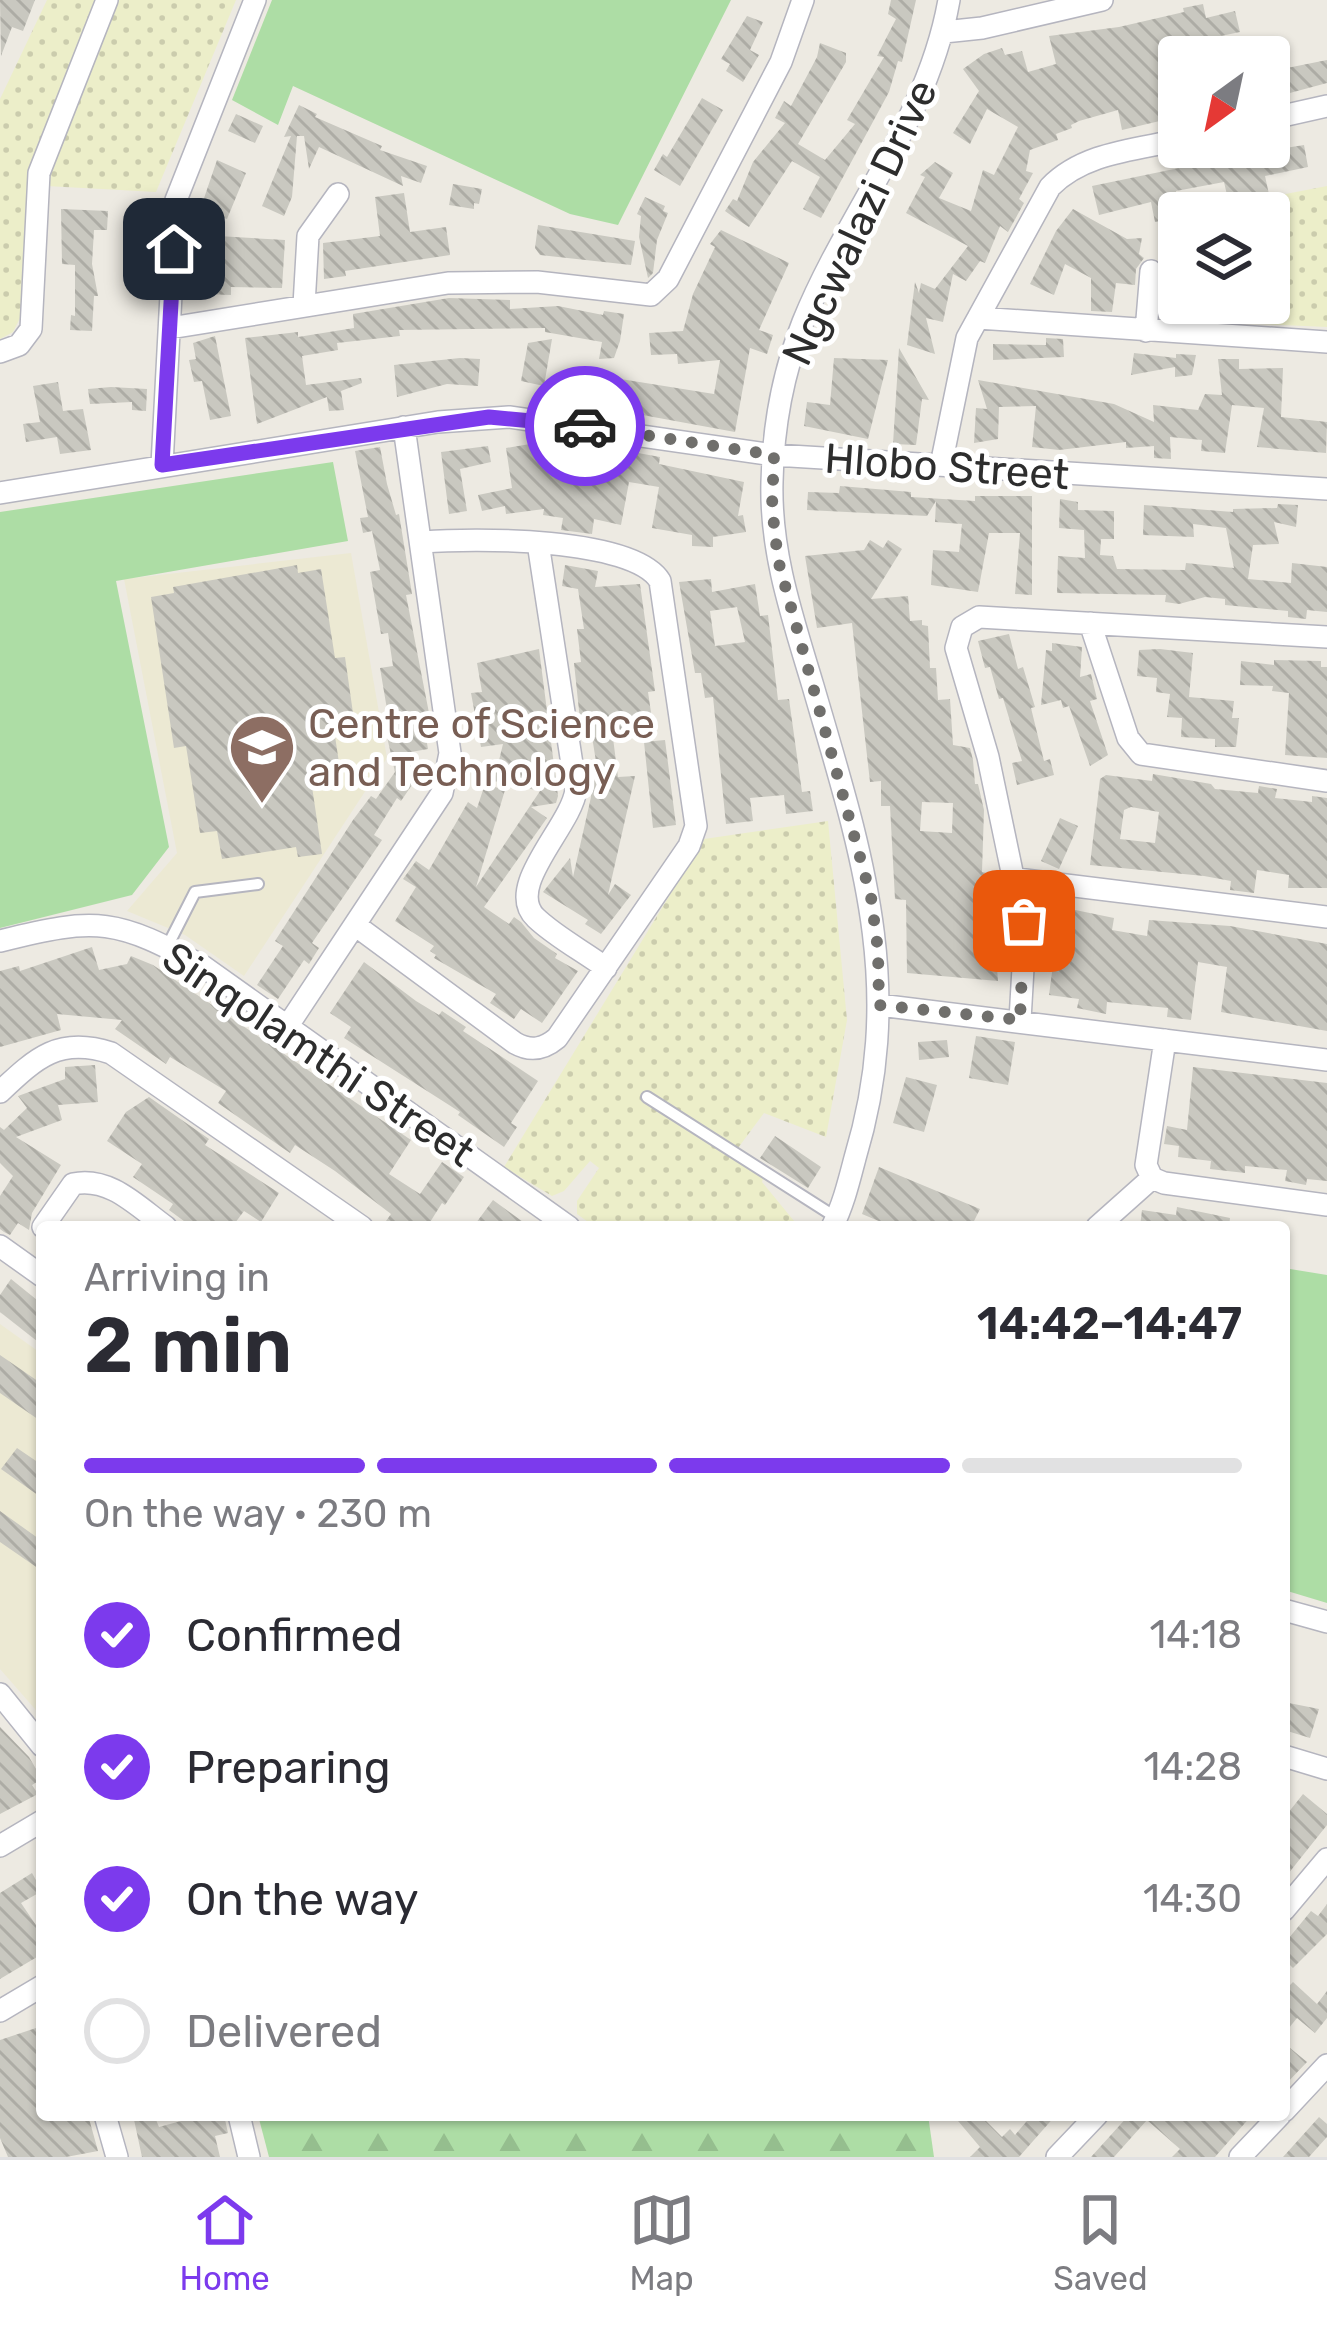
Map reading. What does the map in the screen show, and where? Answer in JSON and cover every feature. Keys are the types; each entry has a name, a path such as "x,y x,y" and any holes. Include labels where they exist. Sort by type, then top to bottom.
{"street":[{"path":"0,352 19,345 31,329 39,173 107,0"},
{"path":"162,465 178,191 255,0"},
{"path":"170,328 448,283 537,282 642,296 655,293 668,278 775,75 803,0"},
{"name":"Ngcwalazi Drive","path":"835,1221 869,1108 879,1005 878,950 871,897 778,560 772,507 774,455 780,399 804,321 918,104 944,32 949,0"},
{"path":"944,32 982,28 1102,0"},
{"path":"1290,114 1327,106"},
{"path":"941,465 964,346 1050,188 1085,162 1158,145"},
{"path":"304,305 308,236 338,194"},
{"path":"1146,331 1151,271"},
{"path":"978,318 1327,342"},
{"name":"Hlobo Street","path":"0,493 404,427 509,417 774,455 1327,489"},
{"path":"287,1027 442,793 449,775 423,542 404,427"},
{"path":"355,925 515,1043 544,1047 557,1038 606,968 689,846 696,826 661,581 636,559 509,539 423,542"},
{"path":"538,543 576,790 570,815 531,874 525,897 532,915 606,968"},
{"path":"1020,1020 1025,934 988,757 956,648 966,622 979,617 1327,637"},
{"path":"1090,623 1128,738 1142,754 1327,781"},
{"path":"1016,879 1327,917"},
{"name":"Sinqolamthi Street","path":"0,941 95,923 130,929 204,968 564,1214"},
{"path":"879,1005 1327,1060"},
{"path":"1152,1178 1146,1165 1165,1040"},
{"path":"0,1092 49,1052 89,1046 112,1053 353,1221"},
{"path":"1152,1178 1327,1205"},
{"path":"1104,1221 1152,1178"},
{"path":"48,1221 73,1184 90,1180 106,1185 157,1221"},
{"path":"20,1261 36,1238"},
{"path":"0,1246 36,1272"},
{"path":"1290,1612 1327,1622"},
{"path":"1,1696 36,1739"},
{"path":"1290,1758 1327,1769"},
{"path":"0,1846 36,1825"},
{"path":"1290,1903 1327,1858"},
{"path":"0,2011 36,1990"},
{"path":"1290,2104 1327,2065"},
{"path":"107,2121 117,2157"},
{"path":"240,2121 249,2157"},
{"path":"1057,2157 1091,2121"},
{"path":"1240,2157 1274,2121"}],"lane":[{"path":"167,947 195,892 258,884"},
{"name":"Ngcwalazi Drive","path":"647,1097 833,1221"}],"shaded area":[{"name":"Centre of Science and Technology","path":"351,553 387,758 244,976 185,935 127,911 177,853 124,579"},
{"path":"0,1324 36,1350 36,1710 0,1669"}],"green space":[{"path":"272,0 731,0 618,225 570,214 293,86 278,125 232,100"},
{"path":"333,462 348,541 116,581 169,847 132,895 0,928 0,512"},
{"path":"1290,1269 1327,1275 1327,1603 1290,1592"},
{"path":"260,2121 929,2121 934,2157 269,2157"}],"sand":[{"path":"47,0 236,0 156,192 28,185 20,318 13,332 0,339 0,99"},
{"path":"1327,186 1327,327 1259,324 1290,324 1290,193"},
{"path":"828,821 847,1020 826,1137 764,1113 735,1152 765,1172 762,1182 794,1221 587,1221 577,1214 577,1201 599,1168 590,1161 564,1191 552,1196 504,1167 704,839"}],"building":[{"path":"0,0 35,0 23,31 12,27 1,56"},
{"path":"891,0 916,0 902,62 898,61 889,92 821,218 803,209 820,177 792,161 749,227 725,211 733,199 737,201 753,162 785,123 775,118 784,101 791,106 820,43 846,53 846,62 798,144 825,160 855,124 847,120 884,57 877,56 896,19 888,14"},
{"path":"1203,4 1206,18 1235,11 1240,32 1158,36 1158,121 1122,130 1118,110 1079,121 1056,134 1058,140 1030,150 1026,171 1033,173 1008,232 1000,226 985,263 980,261 966,281 953,274 943,322 926,318 935,354 907,345 915,282 919,293 921,283 935,289 968,246 906,213 925,177 920,175 935,162 953,173 939,198 971,211 983,170 994,175 1018,127 987,109 970,144 953,133 979,91 963,69 1002,48 1005,55 1022,51 1028,72 1056,64 1049,36 1119,27 1184,12 1183,8"},
{"path":"747,16 763,22 750,50 759,55 743,82 726,71 730,64 721,59"},
{"path":"1327,60 1327,83 1290,93 1290,67"},
{"path":"702,98 723,110 680,186 654,170 663,154 667,157"},
{"path":"299,105 315,117 382,146 380,150 427,166 421,183 401,176 403,186 319,147 309,169 304,136 297,136 292,197 284,216 262,206"},
{"path":"236,114 263,126 255,143 228,131"},
{"path":"1304,145 1308,167 1265,176 1268,192 1226,192 1224,182 1158,192 1158,221 1151,202 1099,215 1092,186 1179,168 1290,168 1290,147"},
{"path":"217,160 246,173 227,219 200,210"},
{"path":"453,184 482,189 479,204 474,203 474,209 449,205"},
{"path":"404,193 410,232 446,227 450,255 345,271 346,276 324,279 323,243 380,236 375,197"},
{"path":"645,197 665,206 663,211 668,213 648,278 639,237 641,216 637,214"},
{"path":"61,209 108,211 107,230 94,230 92,264 98,296 94,296 92,331 70,330 71,315 75,316 75,265 62,264"},
{"path":"1073,209 1127,239 1142,238 1139,254 1144,258 1136,269 1135,285 1116,283 1112,312 1091,311 1091,278 1065,264 1054,295 1030,284 1056,231"},
{"path":"538,225 635,241 631,265 540,255 535,248"},
{"path":"721,230 789,263 759,330 773,335 767,354 750,348 735,432 637,414 639,401 573,396 577,372 714,394 720,360 678,364 677,354 651,355 649,333 683,331 693,294 715,247 710,244"},
{"path":"201,235 285,240 282,288 231,287 231,295 201,294"},
{"path":"449,298 510,300 510,309 558,306 624,314 620,341 614,358 599,359 602,342 545,332 545,328 399,330 400,336 337,343 338,350 302,356 306,385 361,378 362,383 341,391 344,410 329,411 327,397 257,424 245,338 298,332 298,337 354,328 353,314"},
{"path":"215,336 231,416 210,420 202,381 194,382 189,360 196,359 193,343"},
{"path":"1046,338 1063,339 1064,357 993,360 993,344 1046,345"},
{"path":"552,339 544,386 521,381 528,343"},
{"path":"899,348 929,400 922,399 916,445 893,444"},
{"path":"1134,353 1176,358 1176,354 1196,355 1192,375 1175,377 1175,367 1131,375"},
{"path":"834,358 888,360 868,439 804,426 807,402 830,405"},
{"path":"480,359 478,386 447,384 397,397 394,365"},
{"path":"1218,359 1239,359 1239,369 1283,368 1281,417 1327,422 1326,453 1257,447 1264,408 1232,405 1225,453 1201,451 1202,440 1170,437 1171,459 1154,458 1154,446 1126,448 1126,442 1059,450 1032,447 1036,406 999,407 998,439 974,443 976,408 987,409 978,380 1114,404 1154,422 1153,405 1198,410 1205,394 1222,395"},
{"path":"58,382 63,411 83,409 91,450 60,454 57,437 26,442 23,424 40,422 33,386"},
{"path":"88,389 147,389 146,411 132,410 132,402 90,404"},
{"path":"529,436 562,441 560,451 599,458 601,447 638,453 660,457 659,464 744,482 738,516 743,515 746,532 713,537 713,547 692,546 692,535 652,528 659,487 629,482 621,525 594,519 592,534 561,530 563,518 543,515 544,509 506,514 505,506 482,511 478,495 512,488 506,448 530,444"},
{"path":"488,446 491,462 460,469 467,511 449,514 441,452"},
{"path":"380,447 399,514 412,594 406,595 429,713 422,715 428,749 405,753 431,770 423,784 416,779 401,801 397,798 374,835 382,840 312,943 319,948 309,964 304,960 278,999 257,985 283,946 275,941 353,820 395,772 385,728 390,727 380,668 393,666 388,633 381,634 370,572 380,570 372,531 363,533 360,518 368,517 355,451"},
{"path":"840,486 975,501 975,496 1032,496 1032,595 1015,594 1020,533 989,533 978,592 931,585 933,550 959,552 962,524 935,522 936,501 927,516 807,510 808,492 839,493"},
{"path":"1060,499 1078,502 1078,510 1114,511 1114,539 1101,539 1100,555 1113,556 1117,569 1185,570 1186,563 1234,568 1226,528 1193,524 1194,537 1143,535 1144,505 1233,512 1298,505 1296,527 1274,522 1279,544 1253,545 1248,579 1291,583 1292,563 1327,567 1327,612 1307,610 1306,619 1288,617 1288,611 1225,605 1225,599 1205,597 1179,604 1165,602 1166,595 1057,593 1058,556 1085,558 1084,530 1059,528"},
{"path":"870,540 883,548 888,540 902,549 871,599 908,596 910,621 922,620 928,626 930,668 936,668 938,700 950,699 953,745 970,748 984,810 986,907 1005,910 1005,929 994,929 998,981 907,973 906,900 895,899 890,806 881,806 881,781 870,782 852,623 817,628 805,556 864,550","holes":["922,802 953,803 952,833 920,831"]},
{"path":"297,565 298,573 321,569 335,658 345,657 354,720 333,723 341,776 311,780 322,854 298,857 296,847 222,859 217,831 200,833 186,746 174,748 151,597 174,593 173,587"},
{"path":"565,565 598,571 595,587 640,584 655,691 648,692 653,726 647,726 645,734 613,738 618,777 635,776 608,895 615,884 631,895 601,934 585,924 588,920 543,892 570,858 573,877 591,797 590,781 599,780 589,718 580,720 574,663 581,662 577,629 584,629 578,589 562,586"},
{"path":"711,579 712,592 755,584 760,616 768,615 778,700 789,699 802,792 810,791 813,811 786,814 784,795 750,798 753,821 726,824 713,697 705,698 701,673 695,673 679,582","holes":["737,607 745,642 715,646 710,611"]},
{"path":"1009,634 1035,707 1031,708 1044,761 1050,759 1054,775 1017,785 1012,763 1022,761 1003,698 999,699 990,667 985,668 978,641"},
{"path":"1052,643 1082,647 1080,677 1091,674 1097,699 1090,701 1108,755 1090,766 1069,706 1063,708 1061,700 1041,705 1046,650 1052,651"},
{"path":"539,649 558,796 556,803 531,807 547,818 484,907 509,924 514,917 557,954 555,958 578,971 542,1023 521,1009 514,1019 490,1003 496,994 434,958 430,951 434,946 395,921 416,887 403,879 416,861 429,870 468,802 477,808 485,784 505,790 476,887 540,791 494,781 503,744 481,747 471,693 482,692 477,663"},
{"path":"1139,650 1193,653 1189,697 1234,701 1232,718 1239,718 1236,747 1215,747 1215,739 1181,737 1182,718 1167,717 1170,694 1156,692 1157,678 1137,676"},
{"path":"1274,660 1321,661 1321,667 1327,667 1327,758 1285,755 1289,693 1272,691 1273,686 1240,685 1241,661 1274,665"},
{"path":"665,740 676,825 653,828 644,742"},
{"path":"1153,774 1211,784 1215,789 1258,793 1259,786 1277,789 1275,798 1312,802 1312,796 1327,798 1327,888 1288,888 1289,875 1257,870 1254,893 1230,890 1231,881 1204,876 1090,865 1100,779 1106,775 1152,781","holes":["1124,810 1159,812 1155,843 1120,839"]},
{"path":"1060,818 1078,826 1059,869 1041,861"},
{"path":"1051,905 1114,918 1112,930 1147,936 1149,920 1230,926 1327,944 1327,1031 1221,1012 1227,967 1198,962 1191,1020 1167,1017 1168,1008 1107,1002 1106,1014 1077,1008 1079,999 1049,995 1056,942 1056,937 1047,936"},
{"path":"92,947 99,970 127,964 131,956 153,965 411,1140 389,1174 420,1194 442,1162 464,1177 431,1221 386,1221 391,1214 335,1171 295,1145 290,1153 218,1103 226,1091 170,1057 166,1064 115,1029 122,1020 57,1014 61,1030 0,1047 0,971 19,966 20,971"},
{"path":"364,962 416,1001 466,1027 463,1031 538,1081 511,1123 517,1127 504,1147 460,1112 344,1038 351,1027 330,1013"},
{"path":"976,1036 1015,1042 1008,1085 969,1078"},
{"path":"947,1040 949,1057 919,1060 918,1042"},
{"path":"95,1065 98,1102 58,1105 62,1120 16,1137 61,1165 32,1213 29,1230 18,1223 10,1235 4,1232 0,1229 0,1196 13,1176 0,1163 0,1127 4,1130 27,1108 18,1096 65,1079 65,1067"},
{"path":"1193,1067 1327,1083 1327,1181 1307,1179 1306,1185 1285,1181 1287,1170 1210,1169 1211,1161 1178,1157 1179,1146 1164,1144 1167,1126 1187,1130"},
{"path":"906,1077 937,1085 924,1132 893,1123"},
{"path":"149,1097 209,1139 205,1145 279,1193 262,1221 244,1211 236,1221 184,1221 169,1210 173,1204 133,1177 142,1164 107,1141 126,1112"},
{"path":"775,1136 821,1167 808,1188 760,1158"},
{"path":"879,1167 980,1209 974,1221 879,1221 862,1214"},
{"path":"493,1200 522,1221 477,1221"},
{"path":"1177,1207 1230,1218 1141,1221 1142,1210 1176,1215"},
{"path":"11,1279 36,1299 36,1340 0,1312 0,1295"},
{"path":"0,1355 36,1380 36,1418 0,1393"},
{"path":"17,1448 36,1461 36,1494 1,1469"},
{"path":"0,1511 36,1537 36,1567 0,1542"},
{"path":"1290,1703 1319,1709 1310,1738 1290,1732"},
{"path":"0,1727 36,1769 32,1785 36,1795 0,1814"},
{"path":"1303,1794 1327,1814 1327,1825 1290,1871 1290,1810"},
{"path":"32,1873 36,1880 36,1894 21,1903 36,1925 36,1958 0,1979 0,1893"},
{"path":"1327,1904 1327,1934 1293,1968 1290,1937 1311,1911 1318,1916"},
{"path":"1293,1982 1317,2004 1327,1991 1327,2018 1315,2033 1297,2018 1290,2027"},
{"path":"36,2028 36,2121 90,2121 98,2151 66,2157 8,2157 0,2138 0,2040"},
{"path":"1290,2048 1307,2062 1290,2080"},
{"path":"1319,2117 1327,2124 1327,2137 1309,2157 1283,2157"},
{"path":"134,2121 156,2121 159,2127 181,2121 225,2121 228,2133 215,2136 220,2157 142,2157"},
{"path":"958,2121 986,2121 1002,2137 1010,2129 1015,2135 1027,2121 1051,2121 1019,2157 970,2157 980,2147"},
{"path":"1124,2121 1146,2121 1114,2157 1091,2157"},
{"path":"1148,2121 1247,2121 1215,2157 1172,2157 1180,2149"}],"way so far":[{"path":"585,426 774,455 772,507 778,560 871,897 879,1005 1020,1020 1024,921"}],"place":[{"name":"Centre of Science and Technology","path":"262,806"}],"route":[{"path":"174,249 162,465 489,417 585,426"}]}
